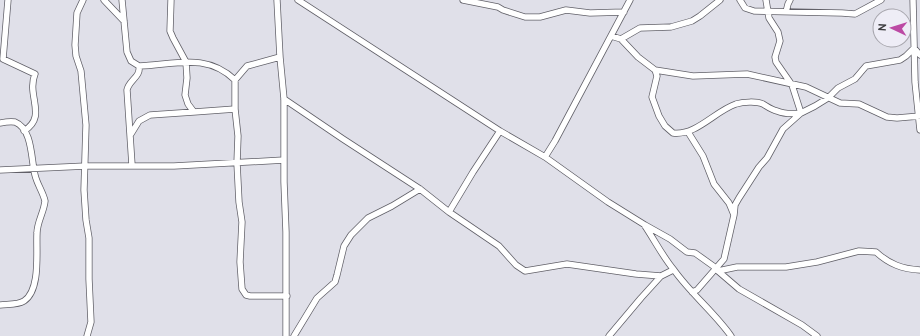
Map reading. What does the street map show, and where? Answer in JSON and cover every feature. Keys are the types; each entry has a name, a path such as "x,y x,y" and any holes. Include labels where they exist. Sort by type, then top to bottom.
{"street":[{"path":"8,0 1,60 35,74 32,81 36,112 35,118 31,126 24,131"},
{"path":"84,0 77,13 75,45 76,56 81,71 85,108 86,166 84,190 89,238 91,322 87,336"},
{"path":"104,0 124,21"},
{"path":"122,0 127,52 131,61 139,66 186,62 216,65 235,80"},
{"path":"171,0 170,31 186,62 187,78 185,95 188,104 194,112"},
{"path":"277,0 284,99 286,336"},
{"path":"298,0 500,131 544,157 590,190 644,225 670,239 687,252 695,253 717,269 740,289 802,325 817,336"},
{"path":"464,0 498,7 525,17 540,17 566,10 590,13 624,12"},
{"path":"544,157 555,141 630,0"},
{"path":"621,39 640,28 671,27 692,21 720,0"},
{"path":"740,0 742,5 748,10 767,12 852,14 864,10 878,0"},
{"path":"766,0 767,12 778,32 780,42 775,53 775,60 792,85 801,113"},
{"path":"786,12 790,0"},
{"path":"913,0 915,82 920,130"},
{"path":"611,36 621,39 638,57 655,70 693,76 747,74 806,87 840,103 859,104 892,118 919,116"},
{"path":"914,48 920,55"},
{"path":"692,292 697,290 717,269 724,259 736,205 739,198 759,167 767,158 783,129 801,113 828,98 838,88 855,79 866,66 900,60 914,48"},
{"path":"280,57 246,66 235,80 235,109 238,136 237,163 239,202 242,222 240,262 242,289 246,295 250,296 286,296"},
{"path":"132,165 128,86 137,76 139,66"},
{"path":"655,70 657,76 652,96 659,116 665,126 673,133 688,132 737,104 755,103 762,104 770,109 780,112 793,114 801,113"},
{"path":"284,99 420,189 449,212 499,246 516,265 526,271 567,264 636,274 662,276"},
{"path":"131,134 139,121 150,114 235,109"},
{"path":"0,123 16,122 24,131 33,158 35,177 45,201 38,225 37,265 30,295 19,303 0,305"},
{"path":"449,212 500,131"},
{"path":"688,132 703,156 714,184 729,203 734,215"},
{"path":"0,170 86,166 174,166 284,160"},
{"path":"294,336 317,298 335,282 338,275 344,246 351,235 368,218 392,206 420,189"},
{"path":"644,225 673,270 716,316 730,336"},
{"path":"717,269 737,267 786,267 817,262 859,251 876,252 885,260 898,266 920,270"},
{"path":"609,336 662,276 673,270"}]}
